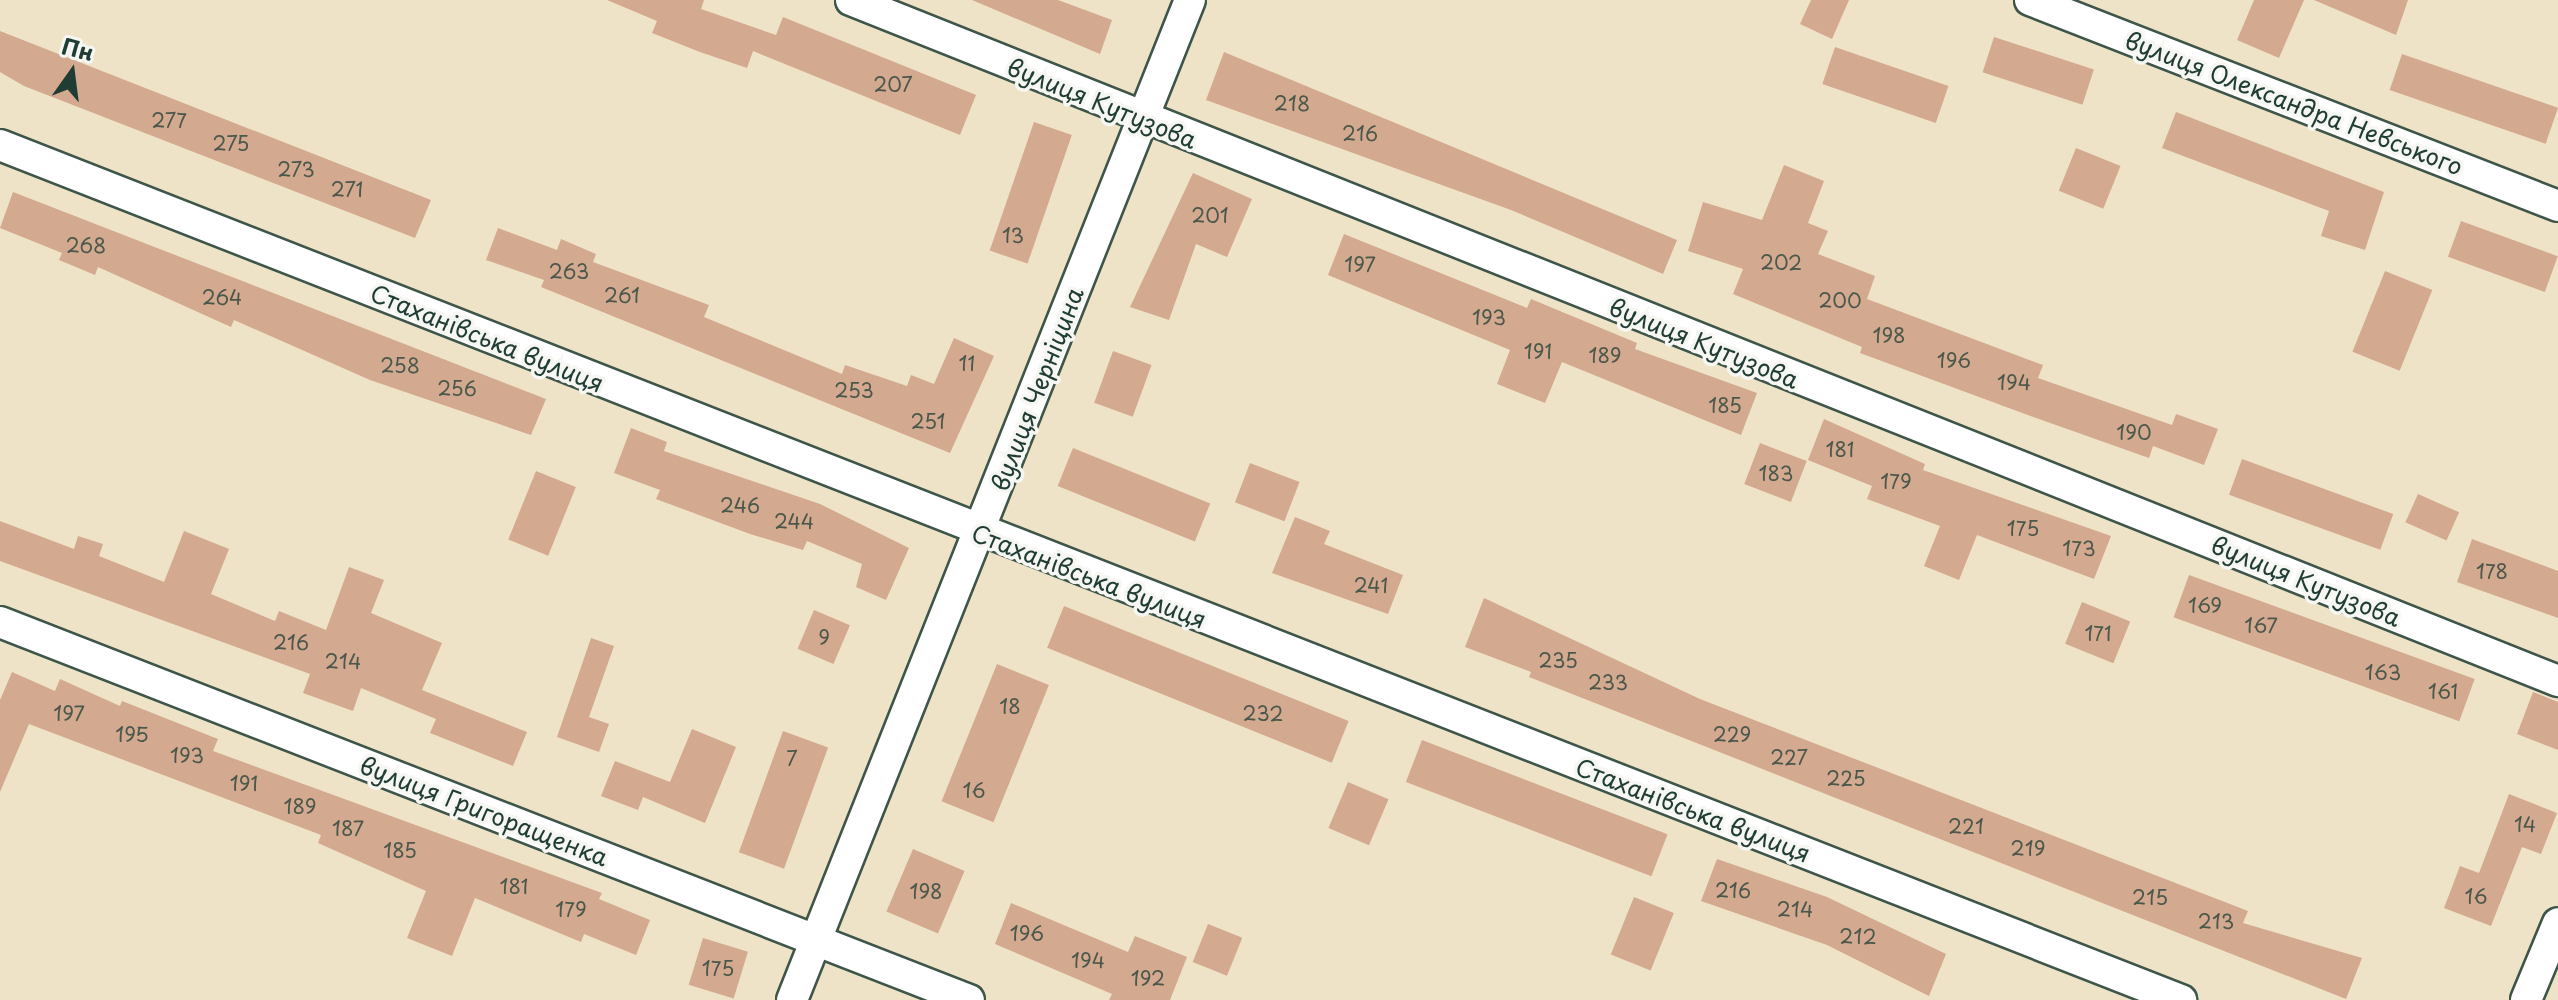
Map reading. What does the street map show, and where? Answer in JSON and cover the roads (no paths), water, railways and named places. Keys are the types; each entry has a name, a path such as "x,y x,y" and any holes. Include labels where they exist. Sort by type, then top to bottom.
{"street":[{"name":"вулиця Кутузова","path":"851,0 1141,120 2558,681"},
{"name":"вулиця Черніцина","path":"792,1000 981,533 1190,0"},
{"name":"вулиця Олександра Невського","path":"2030,0 2558,206"},
{"name":"Стаханівська вулиця","path":"0,145 981,533 2181,1000"},
{"name":"вулиця Григоращенка","path":"0,622 969,1000"},
{"path":"2526,1000 2558,923"}]}
